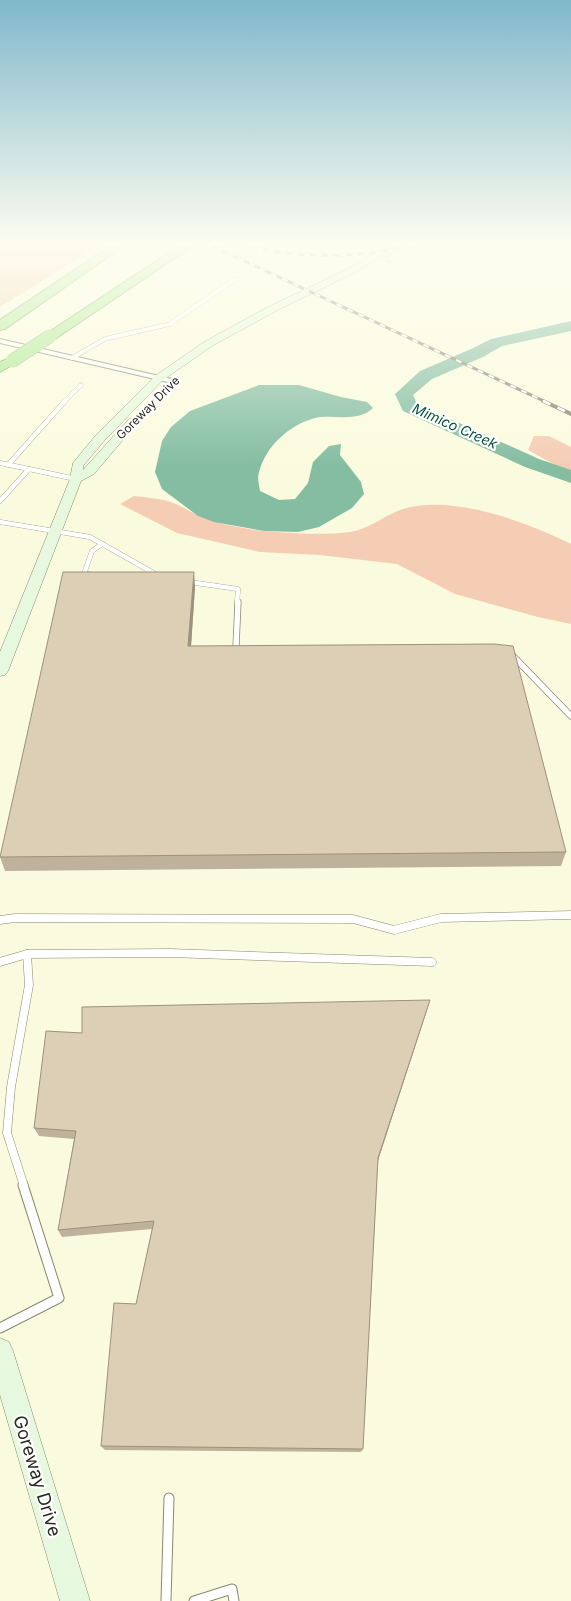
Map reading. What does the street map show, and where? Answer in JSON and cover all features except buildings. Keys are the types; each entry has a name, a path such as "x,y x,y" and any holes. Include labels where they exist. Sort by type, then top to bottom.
{"highway":[{"path":"2,325 13,318"},
{"path":"4,362 34,333 56,318"},
{"path":"4,362 78,318"}],"main road":[{"name":"Goreway Drive","path":"0,671 76,479 77,466 82,459 159,378 208,344 256,318"},
{"name":"Goreway Drive","path":"169,385 240,338 278,318"},
{"name":"Goreway Drive","path":"76,479 90,471 115,440 140,414"},
{"name":"Goreway Drive","path":"0,1351 75,1601"}],"street":[{"path":"0,341 159,378 169,385"}],"lane":[{"path":"72,358 105,338 170,324 179,318"},
{"path":"8,465 40,426 81,385"},
{"path":"0,463 76,479"},
{"path":"0,501 29,469"},
{"path":"0,522 90,537 153,574"},
{"path":"94,574 84,574 92,550 102,544"},
{"path":"143,574 161,576"},
{"path":"186,581 238,589 236,646"},
{"path":"504,655 513,656 571,716"},
{"path":"0,920 353,919 394,930 441,918 571,915"},
{"path":"0,962 27,954 170,953 432,962"},
{"path":"0,1328 59,1298 6,1133 10,1087 29,985 27,954"},
{"path":"166,1601 169,1498"},
{"path":"194,1601 232,1589 234,1601"}],"shaded area":[{"path":"259,385 299,385 367,402 373,408 367,413 353,417 315,418 296,426 273,445 262,463 258,474 260,491 279,500 295,499 308,483 313,462 329,446 341,444 340,455 361,482 364,494 352,508 319,527 298,532 264,531 214,522 198,516 162,489 155,472 162,441 171,427 190,411"},
{"path":"534,436 549,436 571,447 571,474 528,450"},
{"path":"134,496 170,502 216,522 264,531 322,534 345,533 367,527 397,511 422,505 466,508 511,519 571,544 571,624 455,594 397,564 320,555 260,552 177,533 120,504"}],"waterway":[{"name":"Mimico Creek","path":"571,326 497,342 477,353 426,375 404,394 409,407 532,463 571,477"}],"railway":[{"path":"366,318 546,402"},
{"path":"543,401 571,414"}]}
